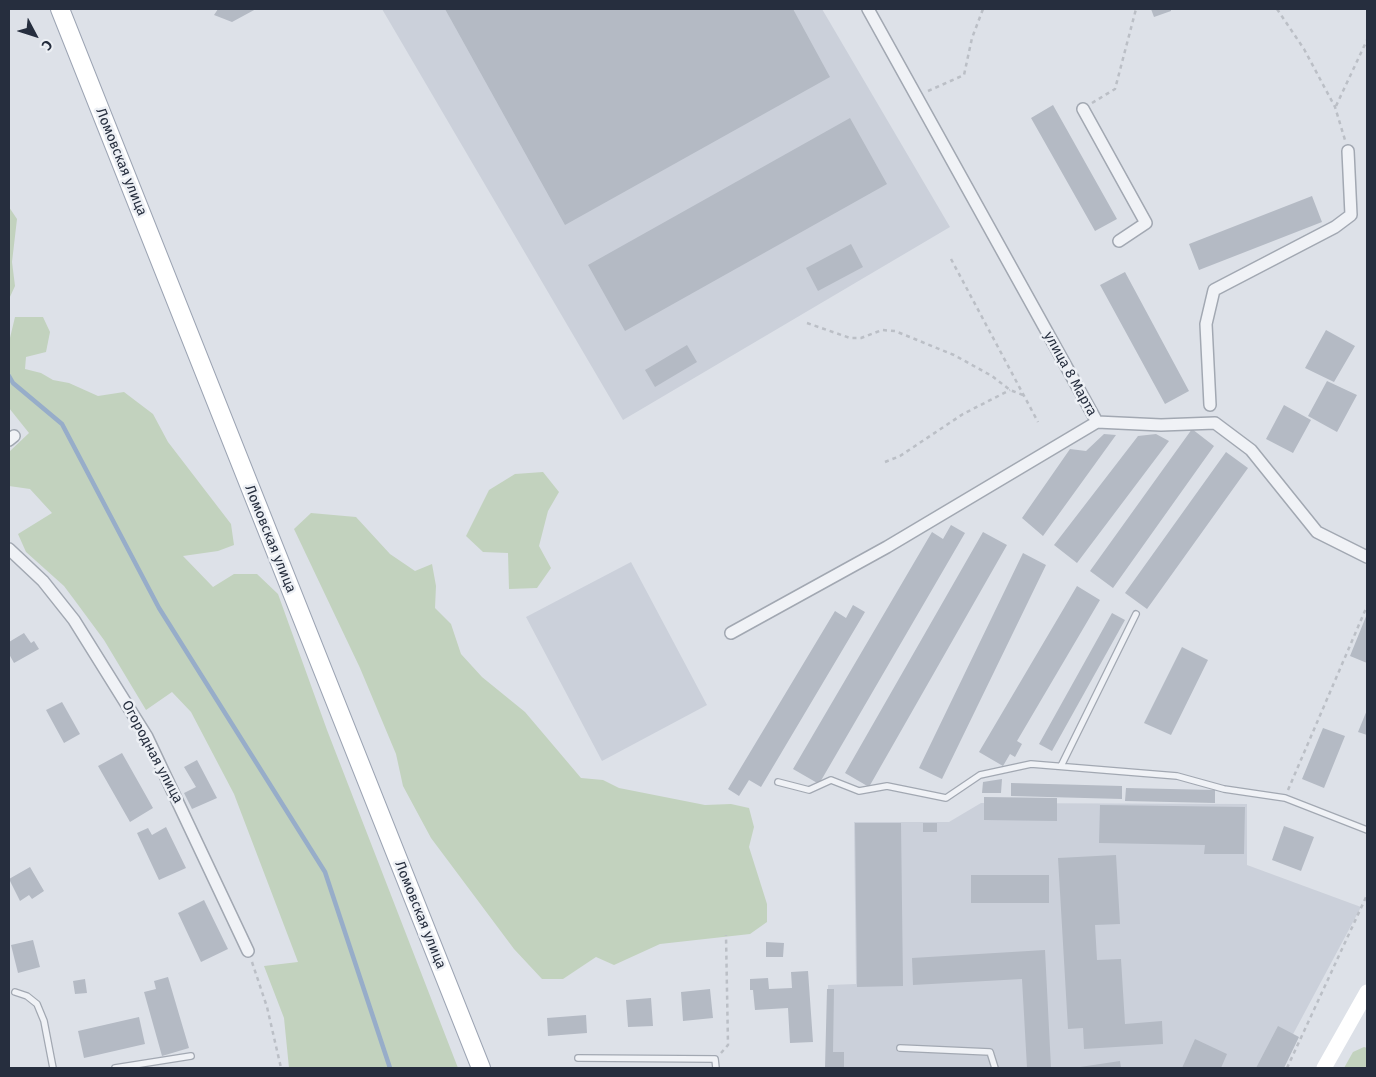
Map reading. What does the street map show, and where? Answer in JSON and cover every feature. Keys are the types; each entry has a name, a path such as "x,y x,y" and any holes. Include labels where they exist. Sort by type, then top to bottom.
{"main road":[{"name":"Ломовская улица","path":"60,9 481,1068"},
{"path":"1324,1068 1367,992"}],"street":[{"name":"улица 8 Марта","path":"732,633 887,547 1097,422 868,9"},
{"path":"1083,109 1146,223 1119,241"},
{"path":"1210,404 1206,324 1214,290 1335,227 1351,215 1348,150"},
{"path":"1097,422 1161,425 1215,423 1251,450 1317,532 1367,557"},
{"name":"Огородная улица","path":"9,549 43,581 74,620 147,737 248,951"}],"lane":[{"path":"1061,766 1136,614"},
{"path":"778,782 809,790 830,780 858,791 887,786 946,798 980,775 1031,764 1061,766 1177,776 1224,788 1285,798 1367,830"},
{"path":"15,992 27,996 37,1004 44,1021 53,1068"},
{"path":"900,1048 990,1052 995,1068"},
{"path":"115,1068 191,1056"},
{"path":"578,1058 716,1059 716,1068"}],"path":[{"path":"916,97 964,75 972,38 983,9"},
{"path":"1083,109 1115,89 1136,9"},
{"path":"1277,9 1304,49 1335,107 1348,150"},
{"path":"1335,107 1367,40"},
{"path":"951,258 1038,422"},
{"path":"807,324 850,338 861,338 882,330 895,331 954,354 992,376 1010,390 1023,395"},
{"path":"885,462 900,456 963,414 1010,390"},
{"path":"1285,798 1367,606"},
{"path":"1287,1068 1367,895"},
{"path":"716,1059 728,1045 726,936"},
{"path":"248,951 267,1007 281,1068"}],"shaded area":[{"path":"382,9 822,9 950,227 623,420"},
{"path":"631,562 707,705 602,761 526,617"},
{"path":"981,803 1247,804 1247,865 1361,907 1275,1068 829,1068 828,985 856,984 854,822 949,822"}],"green space":[{"path":"9,207 17,219 12,262 15,286 9,299"},
{"path":"15,317 43,317 50,332 46,352 26,357 25,369 41,373 53,380 69,383 98,396 124,392 153,414 168,442 231,524 234,545 218,551 183,556 213,587 234,574 257,574 278,594 327,730 458,1068 289,1068 284,1018 264,966 298,962 234,794 191,712 172,692 146,710 104,640 64,586 26,552 18,534 52,513 30,489 9,486 9,452 29,433 9,408 9,342"},
{"path":"543,472 559,492 548,511 539,546 551,568 537,588 509,589 508,553 483,552 466,536 489,490 515,474"},
{"path":"311,513 356,517 390,554 415,571 432,564 436,586 435,608 451,624 461,654 482,677 525,712 581,778 603,780 619,788 705,805 731,804 749,808 754,827 749,847 767,904 767,922 750,934 660,944 614,965 596,957 563,979 542,979 514,949 431,838 403,786 396,754 360,668 294,529"},
{"path":"1364,1047 1367,1048 1367,1068 1344,1068 1353,1052"}],"building":[{"path":"218,9 256,9 232,22 214,15"},
{"path":"445,9 793,9 830,77 565,225"},
{"path":"1151,9 1171,9 1171,11 1154,17"},
{"path":"1053,105 1117,219 1095,231 1031,118"},
{"path":"850,118 887,184 625,331 588,265"},
{"path":"1312,196 1322,222 1199,270 1189,244"},
{"path":"851,244 863,267 818,291 806,268"},
{"path":"1125,272 1189,391 1165,404 1100,285"},
{"path":"1326,330 1355,346 1334,382 1305,368"},
{"path":"687,345 697,362 655,387 645,370"},
{"path":"1327,381 1357,395 1337,432 1308,416"},
{"path":"1284,405 1311,420 1293,453 1266,439"},
{"path":"1192,429 1214,446 1113,588 1090,571"},
{"path":"1104,434 1116,435 1043,536 1022,518 1070,449 1086,451"},
{"path":"1156,434 1169,441 1077,563 1054,545 1138,436"},
{"path":"1226,452 1248,468 1147,609 1125,593"},
{"path":"951,525 965,533 819,784 793,769 932,532 943,539"},
{"path":"983,532 1007,545 869,787 845,773"},
{"path":"1023,553 1046,565 942,779 919,768"},
{"path":"1077,586 1100,600 1017,741 1022,744 1015,757 1010,754 1003,766 979,752"},
{"path":"853,605 865,612 761,787 749,780 739,796 728,789 835,611 846,618"},
{"path":"1112,613 1125,620 1052,751 1039,744"},
{"path":"1367,614 1367,663 1350,656"},
{"path":"24,633 31,643 34,641 39,649 14,663 9,654 9,642"},
{"path":"1182,647 1208,660 1171,735 1144,723"},
{"path":"62,702 80,734 64,743 46,710"},
{"path":"1367,710 1367,735 1358,732"},
{"path":"1323,728 1345,736 1324,788 1302,779"},
{"path":"122,753 153,808 130,822 98,766"},
{"path":"197,760 217,798 192,809 184,793 196,787 184,767"},
{"path":"1002,779 1001,793 982,793 983,782"},
{"path":"1011,783 1122,786 1122,799 1011,796"},
{"path":"1126,788 1215,790 1215,803 1125,801"},
{"path":"984,797 1057,798 1057,821 984,820"},
{"path":"1100,805 1245,807 1244,854 1204,854 1205,845 1099,843"},
{"path":"855,823 901,823 903,986 857,987"},
{"path":"923,823 937,823 937,832 923,832"},
{"path":"1284,826 1314,837 1301,871 1272,860"},
{"path":"166,827 186,868 159,880 137,833 148,828 152,835"},
{"path":"1116,855 1120,924 1095,925 1097,960 1121,959 1125,1024 1162,1021 1163,1044 1084,1049 1083,1028 1068,1029 1058,858"},
{"path":"30,867 44,891 32,899 29,895 20,901 9,879"},
{"path":"971,875 1049,875 1049,903 971,903"},
{"path":"204,900 228,949 201,962 178,913"},
{"path":"33,940 40,967 18,973 11,945"},
{"path":"766,942 784,943 783,957 766,957"},
{"path":"1045,950 1051,1068 1027,1068 1022,979 913,985 912,958"},
{"path":"808,971 813,1042 790,1043 788,1008 755,1010 753,990 750,990 750,979 768,978 769,989 792,988 791,972"},
{"path":"168,977 189,1048 162,1056 144,992 156,989 154,981"},
{"path":"85,979 87,993 75,994 73,981"},
{"path":"710,989 713,1018 683,1021 681,992"},
{"path":"827,989 834,989 833,1052 844,1052 844,1068 825,1068"},
{"path":"651,998 653,1026 628,1027 626,1000"},
{"path":"586,1015 587,1033 548,1036 547,1018"},
{"path":"139,1017 145,1044 84,1058 78,1031"},
{"path":"1278,1026 1299,1037 1284,1068 1256,1068"},
{"path":"1195,1039 1227,1054 1221,1068 1182,1068"},
{"path":"1120,1061 1121,1068 1080,1068 1080,1067"}],"waterway":[{"path":"9,376 13,383 62,424 159,608 325,872 390,1068"}]}
